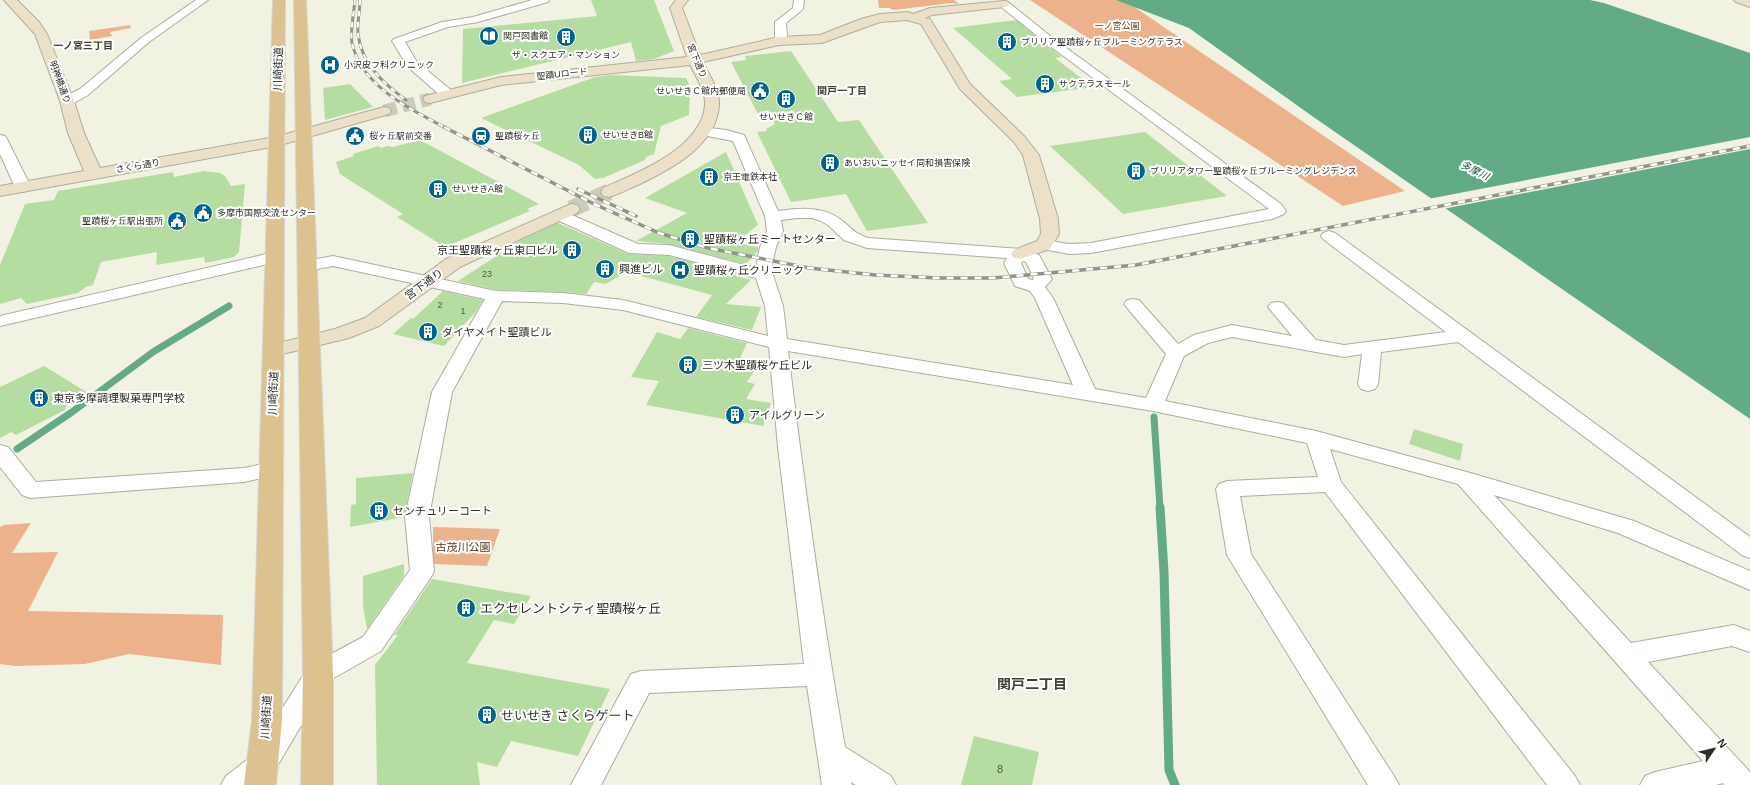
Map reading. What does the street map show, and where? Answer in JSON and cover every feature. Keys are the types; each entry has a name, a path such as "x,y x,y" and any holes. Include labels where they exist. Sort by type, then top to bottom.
{"main road":[{"name":"川崎街道","path":"262,774 267,720 279,0"},
{"name":"川崎街道","path":"300,0 318,674 317,785"}],"street":[{"path":"67,101 84,92 145,40 203,0"},
{"path":"447,94 412,64 398,41 446,24 474,20 544,0"},
{"name":"宮下通り","path":"609,192 637,179 671,160 684,150 702,131 710,115 712,104 710,91 696,60 676,8 682,0"},
{"path":"779,42 781,37 780,22 798,9 799,0"},
{"path":"1740,0 1750,4"},
{"name":"明神橋通り","path":"7,1 35,25 41,34 67,101 76,133 91,166 93,174"},
{"path":"915,18 930,12 1001,2 1050,41 1276,207 1278,211 1272,214 1091,248 1069,249 1044,244 1020,254 1012,263 1021,282 1036,287 1044,298 1087,394"},
{"name":"聖蹟Uロード","path":"430,98 479,86 529,78 696,60 779,42 822,39 875,19 894,16 915,18"},
{"path":"915,18 927,24 943,53 965,86 1019,139 1032,155 1049,219 1050,234 1044,244"},
{"path":"277,141 303,135 384,111"},
{"path":"702,131 726,134 739,138 774,216 775,230 768,248 764,265 764,275 774,306 789,447 819,674 837,785"},
{"path":"0,139 4,156 23,187"},
{"name":"さくら通り","path":"0,191 277,141"},
{"path":"565,212 635,249 669,250 764,275"},
{"name":"宮下通り","path":"274,350 342,334 372,322 453,263 565,212"},
{"path":"774,216 796,213 818,214 835,222 850,236 867,243 1020,254"},
{"path":"1329,236 1750,549"},
{"path":"0,321 275,257"},
{"path":"307,266 333,261 496,296 563,298 623,305 778,344 814,348 1153,405 1316,438 1466,479 1626,527 1750,581"},
{"path":"236,785 262,774 318,674 372,644 422,571 417,517 442,392 496,296"},
{"path":"1133,304 1176,353"},
{"path":"1276,307 1310,345"},
{"path":"1153,405 1176,353 1200,339 1232,331 1344,351 1372,349 1462,336"},
{"path":"1368,385 1372,349"},
{"path":"1316,438 1331,484 1565,785"},
{"path":"0,452 30,490 244,475 272,469"},
{"path":"1466,479 1736,777"},
{"path":"1331,484 1227,489 1239,555 1384,785"},
{"path":"1626,656 1734,635 1750,642"},
{"path":"586,785 641,682 819,674"},
{"path":"833,755 881,785"},
{"path":"1655,785 1736,777"}],"green space":[{"path":"878,0 954,0 959,4 951,3 894,10 889,8 879,8"},
{"name":"一ノ宮公園","path":"1030,0 1124,0 1405,191 1343,206"},
{"path":"130,25 131,28 110,32 112,36 90,40 89,31"},
{"path":"31,523 12,553 58,552 28,611 223,615 221,665 129,654 85,664 15,666 0,664 0,527 4,525"},
{"name":"古茂川公園","path":"433,527 500,529 487,566 433,564"}],"water":[{"name":"多摩川","path":"1116,0 1590,0 1604,3 1750,53 1750,419 1312,116 1189,28"}],"pier":[{"path":"1750,137 1750,149 1443,209 1428,199"}],"building":[{"name":"ザ・スクエア・マンション","path":"591,0 654,0 674,51 654,59 636,61 631,42 462,83 463,29 597,16"},
{"path":"1016,20 1062,57 1055,58 1093,87 1017,97 999,81 1012,79 953,28"},
{"name":"あいおいニッセイ同和損害保険","path":"791,51 838,122 859,120 928,223 867,231 846,194 791,202 757,132 767,131 766,129 775,124 768,110 758,114 731,62 746,60 745,56"},
{"name":"せいせきB館","path":"611,75 686,78 690,86 689,115 661,126 654,154 646,157 645,160 603,178 595,179 579,165 481,118 595,77"},
{"path":"350,84 373,107 325,120 323,88"},
{"name":"ブリリアタワー聖蹟桜ヶ丘ブルーミングレジデンス","path":"1145,132 1227,196 1123,214 1050,146"},
{"name":"せいせきA館","path":"420,140 539,204 527,209 530,211 445,247 397,217 403,214 340,174 336,162 354,156 353,154 378,146 381,148 388,146 393,147"},
{"path":"726,152 758,225 735,243 758,247 758,251 746,264 669,244 636,241 687,213 645,198"},
{"path":"204,171 220,173 225,176 231,186 245,184 239,252 234,257 205,263 204,257 156,265 157,252 101,262 93,285 86,287 78,293 27,304 21,298 0,304 0,265 25,204 54,200 58,191 173,172 174,177"},
{"path":"558,223 628,254 669,256 751,280 726,304 761,307 752,330 696,317 712,295 626,272 606,284 594,282 586,294 496,290 458,281 521,240"},
{"path":"443,291 483,300 476,312 444,346 393,334 411,318 413,319"},
{"path":"688,328 747,343 735,367 755,370 747,382 755,384 746,399 771,403 763,426 646,405 659,381 631,377 657,332 680,339"},
{"name":"東京多摩調理製菓専門学校","path":"44,366 88,393 68,403 65,410 16,435 11,432 0,438 0,387"},
{"path":"1414,429 1463,444 1460,461 1409,444"},
{"path":"413,473 404,517 350,527 351,505 356,504 356,478"},
{"path":"404,564 404,576 367,629 363,606 363,576"},
{"name":"せいせき さくらゲート","path":"432,579 531,596 514,624 494,620 467,663 610,689 578,756 511,741 497,767 477,762 480,785 377,785 375,665 398,635 394,635"},
{"path":"974,736 1039,752 1032,785 961,785"}],"waterway":[{"path":"17,449 72,412 153,352 229,306"},
{"path":"1154,417 1160,508"},
{"path":"1160,507 1164,572 1169,770 1175,785"}],"tunnel":[{"path":"384,111 430,99"},
{"path":"571,209 609,192"}],"railway":[{"path":"355,0 352,43 357,59 366,72 389,95 446,128"},
{"path":"360,0 358,34 360,45 364,54 375,72 382,80 406,100"},
{"path":"444,127 594,204 659,233 708,248 809,268 875,275 939,278 993,278 1136,265 1750,146"},
{"path":"578,189 636,216"}],"place":[{"name":"関戸図書館","path":"489,36"},
{"name":"ザ・スクエア・マンション","path":"566,37"},
{"name":"ブリリア聖蹟桜ヶ丘ブルーミングテラス","path":"1007,42"},
{"name":"小沢皮フ科クリニック","path":"330,65"},
{"name":"サクテラスモール","path":"1045,84"},
{"name":"せいせきＣ館内郵便局","path":"760,91"},
{"name":"せいせきＣ館","path":"786,99"},
{"name":"せいせきB館","path":"588,135"},
{"name":"桜ヶ丘駅前交番","path":"355,136"},
{"name":"聖蹟桜ヶ丘","path":"481,136"},
{"name":"あいおいニッセイ同和損害保険","path":"830,163"},
{"name":"ブリリアタワー聖蹟桜ヶ丘ブルーミングレジデンス","path":"1136,171"},
{"name":"京王電鉄本社","path":"709,177"},
{"name":"せいせきA館","path":"438,189"},
{"name":"多摩市国際交流センター","path":"203,213"},
{"name":"聖蹟桜ヶ丘駅出張所","path":"177,221"},
{"name":"聖蹟桜ヶ丘ミートセンター","path":"690,239"},
{"name":"京王聖蹟桜ヶ丘東口ビル","path":"572,250"},
{"name":"興進ビル","path":"605,269"},
{"name":"聖蹟桜ヶ丘クリニック","path":"680,270"},
{"name":"ダイヤメイト聖蹟ビル","path":"428,332"},
{"name":"三ツ木聖蹟桜ケ丘ビル","path":"688,365"},
{"name":"東京多摩調理製菓専門学校","path":"39,398"},
{"name":"アイルグリーン","path":"735,415"},
{"name":"センチュリーコート","path":"379,511"},
{"name":"エクセレントシティ聖蹟桜ヶ丘","path":"466,608"},
{"name":"せいせき さくらゲート","path":"487,715"}],"district":[{"name":"一ノ宮三丁目","path":"83,45"},
{"name":"関戸一丁目","path":"842,90"},
{"name":"関戸二丁目","path":"1032,684"}]}
